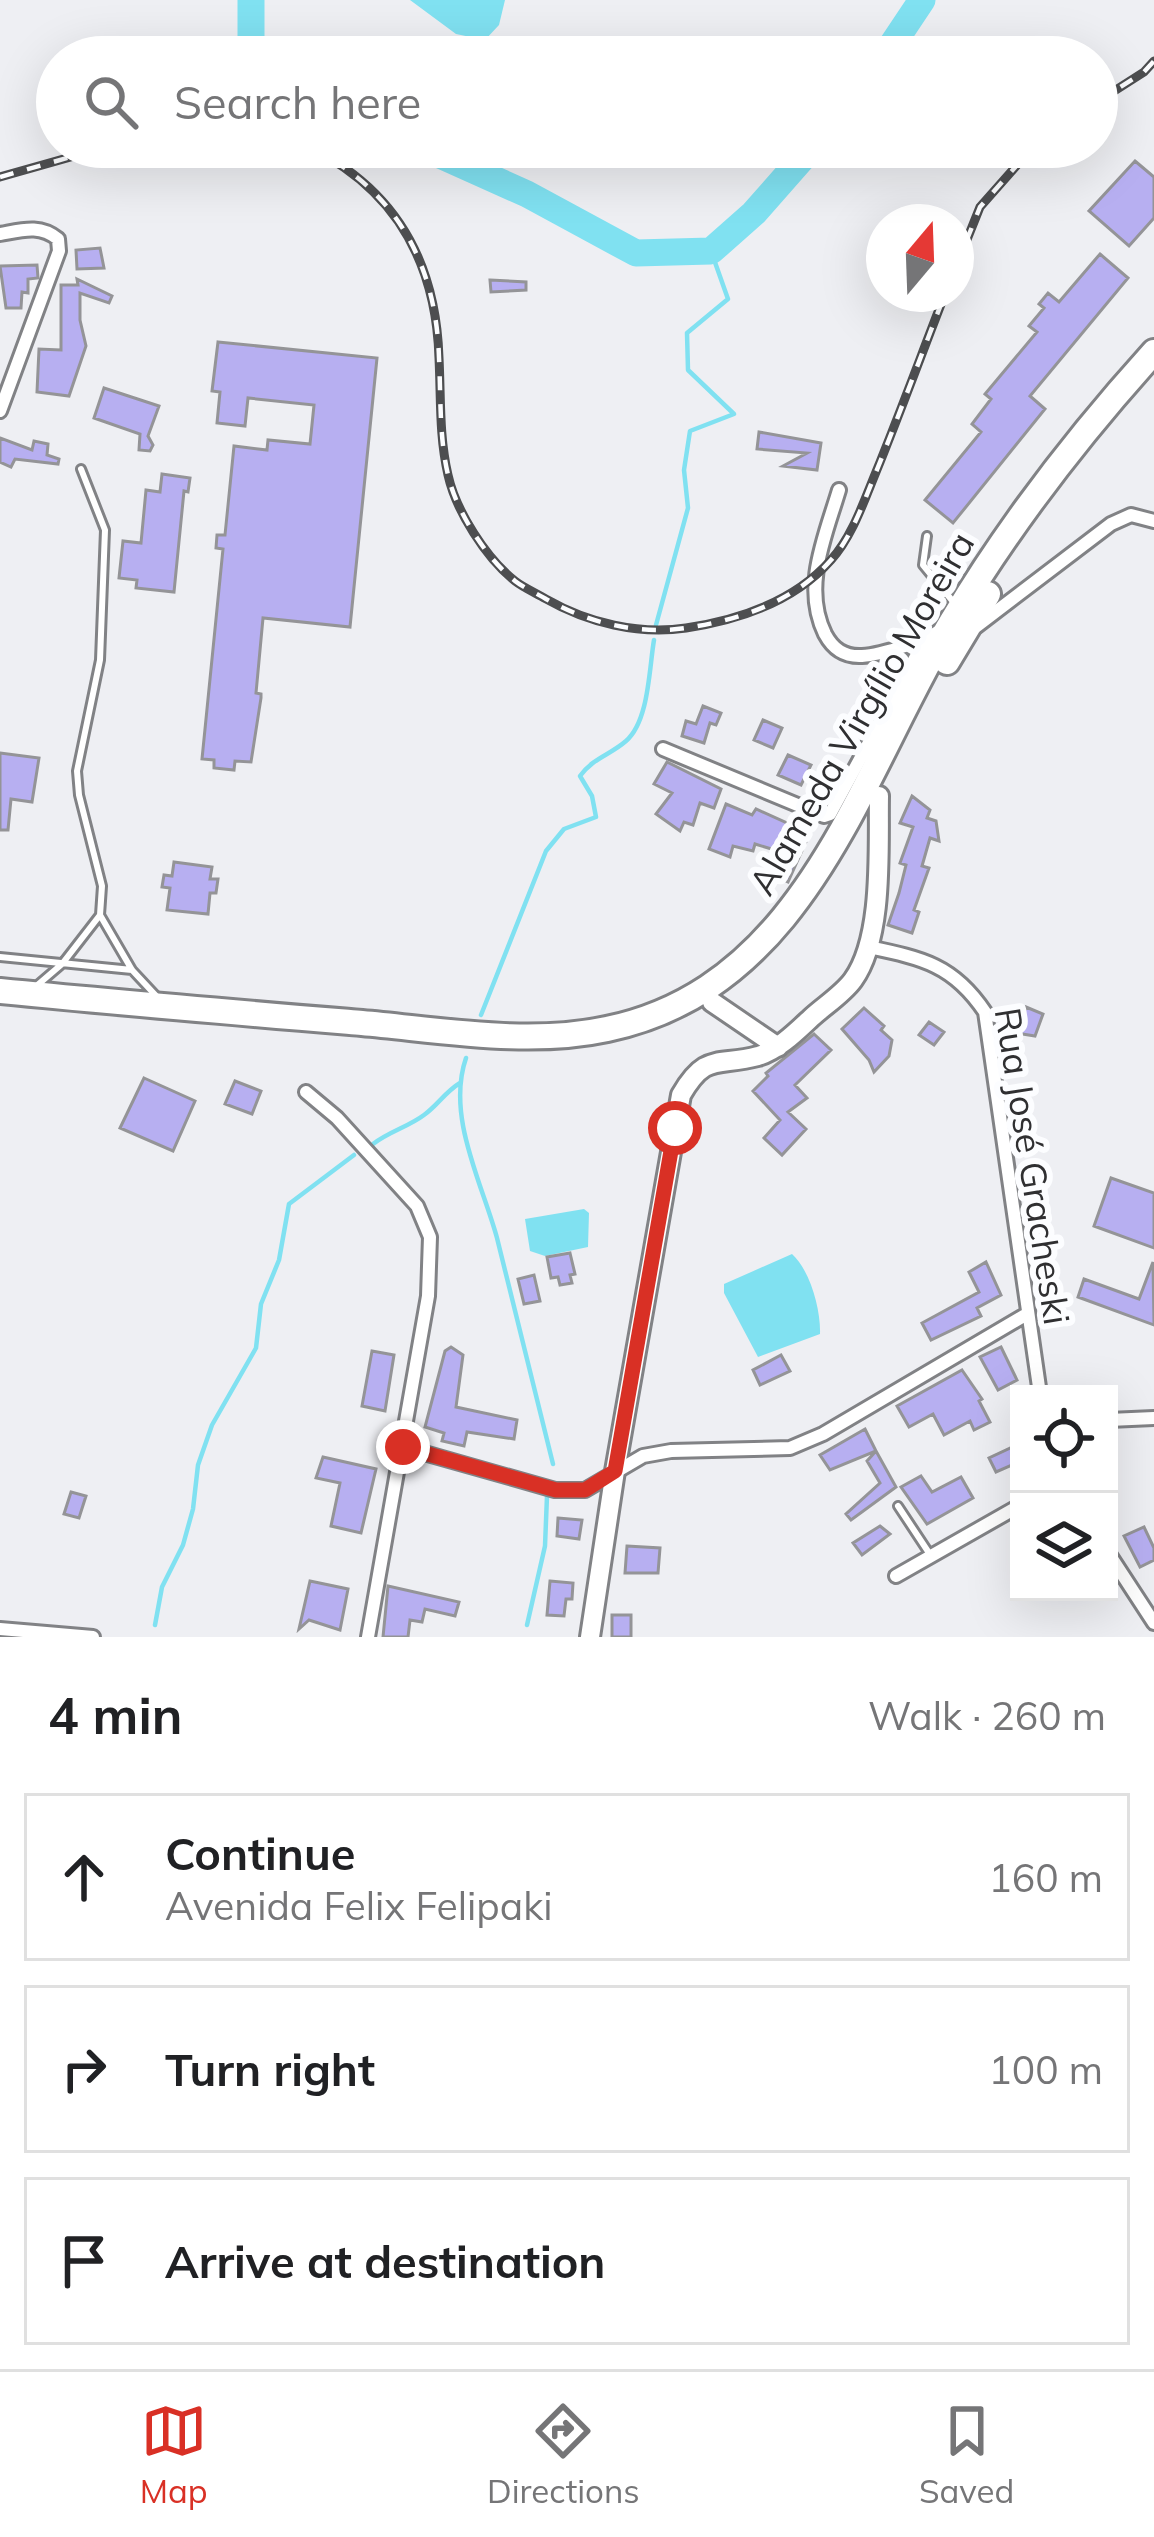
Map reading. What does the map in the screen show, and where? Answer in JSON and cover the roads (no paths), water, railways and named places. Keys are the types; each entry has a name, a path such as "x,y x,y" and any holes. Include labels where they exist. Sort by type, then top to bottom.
{"highway":[{"name":"Alameda Virgílio Moreira","path":"0,991 556,1036 609,1029 657,1013 708,987 762,944 802,897 1035,496 1154,352"},
{"name":"Alameda Virgílio Moreira","path":"0,1006 557,1052 612,1044 662,1028 712,1002 773,955 815,906 879,796 957,624 1112,422 1154,375"}],"street":[{"path":"0,234 33,228 48,231 58,239 59,251 0,411"},
{"path":"838,490 814,576 815,613 831,645 844,654 864,656 926,640 957,624 1131,514 1154,521"},
{"path":"664,748 824,816 830,814 926,640"},
{"path":"590,1637 681,1096 694,1073 708,1063 759,1056 778,1046 853,980 868,947 877,890 879,796"},
{"name":"Rua José Gracheski","path":"868,947 944,968 969,988 985,1012 1039,1385"},
{"path":"712,1002 778,1046"},
{"path":"306,1092 337,1118 417,1206 430,1237 428,1296 368,1637"},
{"path":"403,1447 556,1490 585,1490 643,1456 790,1448 823,1434 1027,1314"},
{"path":"1118,1420 1154,1418"},
{"path":"896,1576 1010,1511"},
{"path":"1118,1568 1154,1623"},
{"path":"0,1629 93,1637"}],"lane":[{"path":"27,994 62,964 100,915 102,886 85,827 77,771 100,660 105,530 81,469"},
{"path":"927,536 922,565 957,624"},
{"path":"100,915 132,970 166,1006"},
{"path":"0,957 132,970"},
{"path":"898,1506 931,1556"}],"water":[{"path":"410,0 505,0 499,25 489,36 456,34"},
{"path":"584,1209 589,1213 588,1247 545,1256 530,1251 525,1219"},
{"path":"792,1254 813,1291 820,1334 758,1357 724,1293 724,1284"}],"waterway":[{"path":"251,0 251,36"},
{"path":"898,36 922,0"},
{"path":"469,168 636,253 711,251 754,213 794,168"},
{"path":"656,625 688,508 684,470 690,431 734,414 688,370 687,333 728,299 711,251"},
{"path":"481,1015 546,851 564,829 596,817 592,796 580,776 634,732 644,708 654,640"},
{"path":"466,1058 461,1080 463,1126 497,1238 553,1464"},
{"path":"373,1144 424,1115 460,1083"},
{"path":"155,1625 162,1587 183,1545 198,1465 212,1425 256,1348 261,1304 279,1260 289,1204 354,1155"},
{"path":"527,1625 545,1546 547,1496"}],"railway":[{"path":"1118,89 1154,61"},
{"path":"0,177 36,167"},
{"path":"344,168 387,207 405,232 430,290 448,475 474,533 493,560 519,584 596,621 650,630 706,625 783,598 816,575 845,541 862,507 938,312"},
{"path":"974,222 980,207 1014,168"}]}
